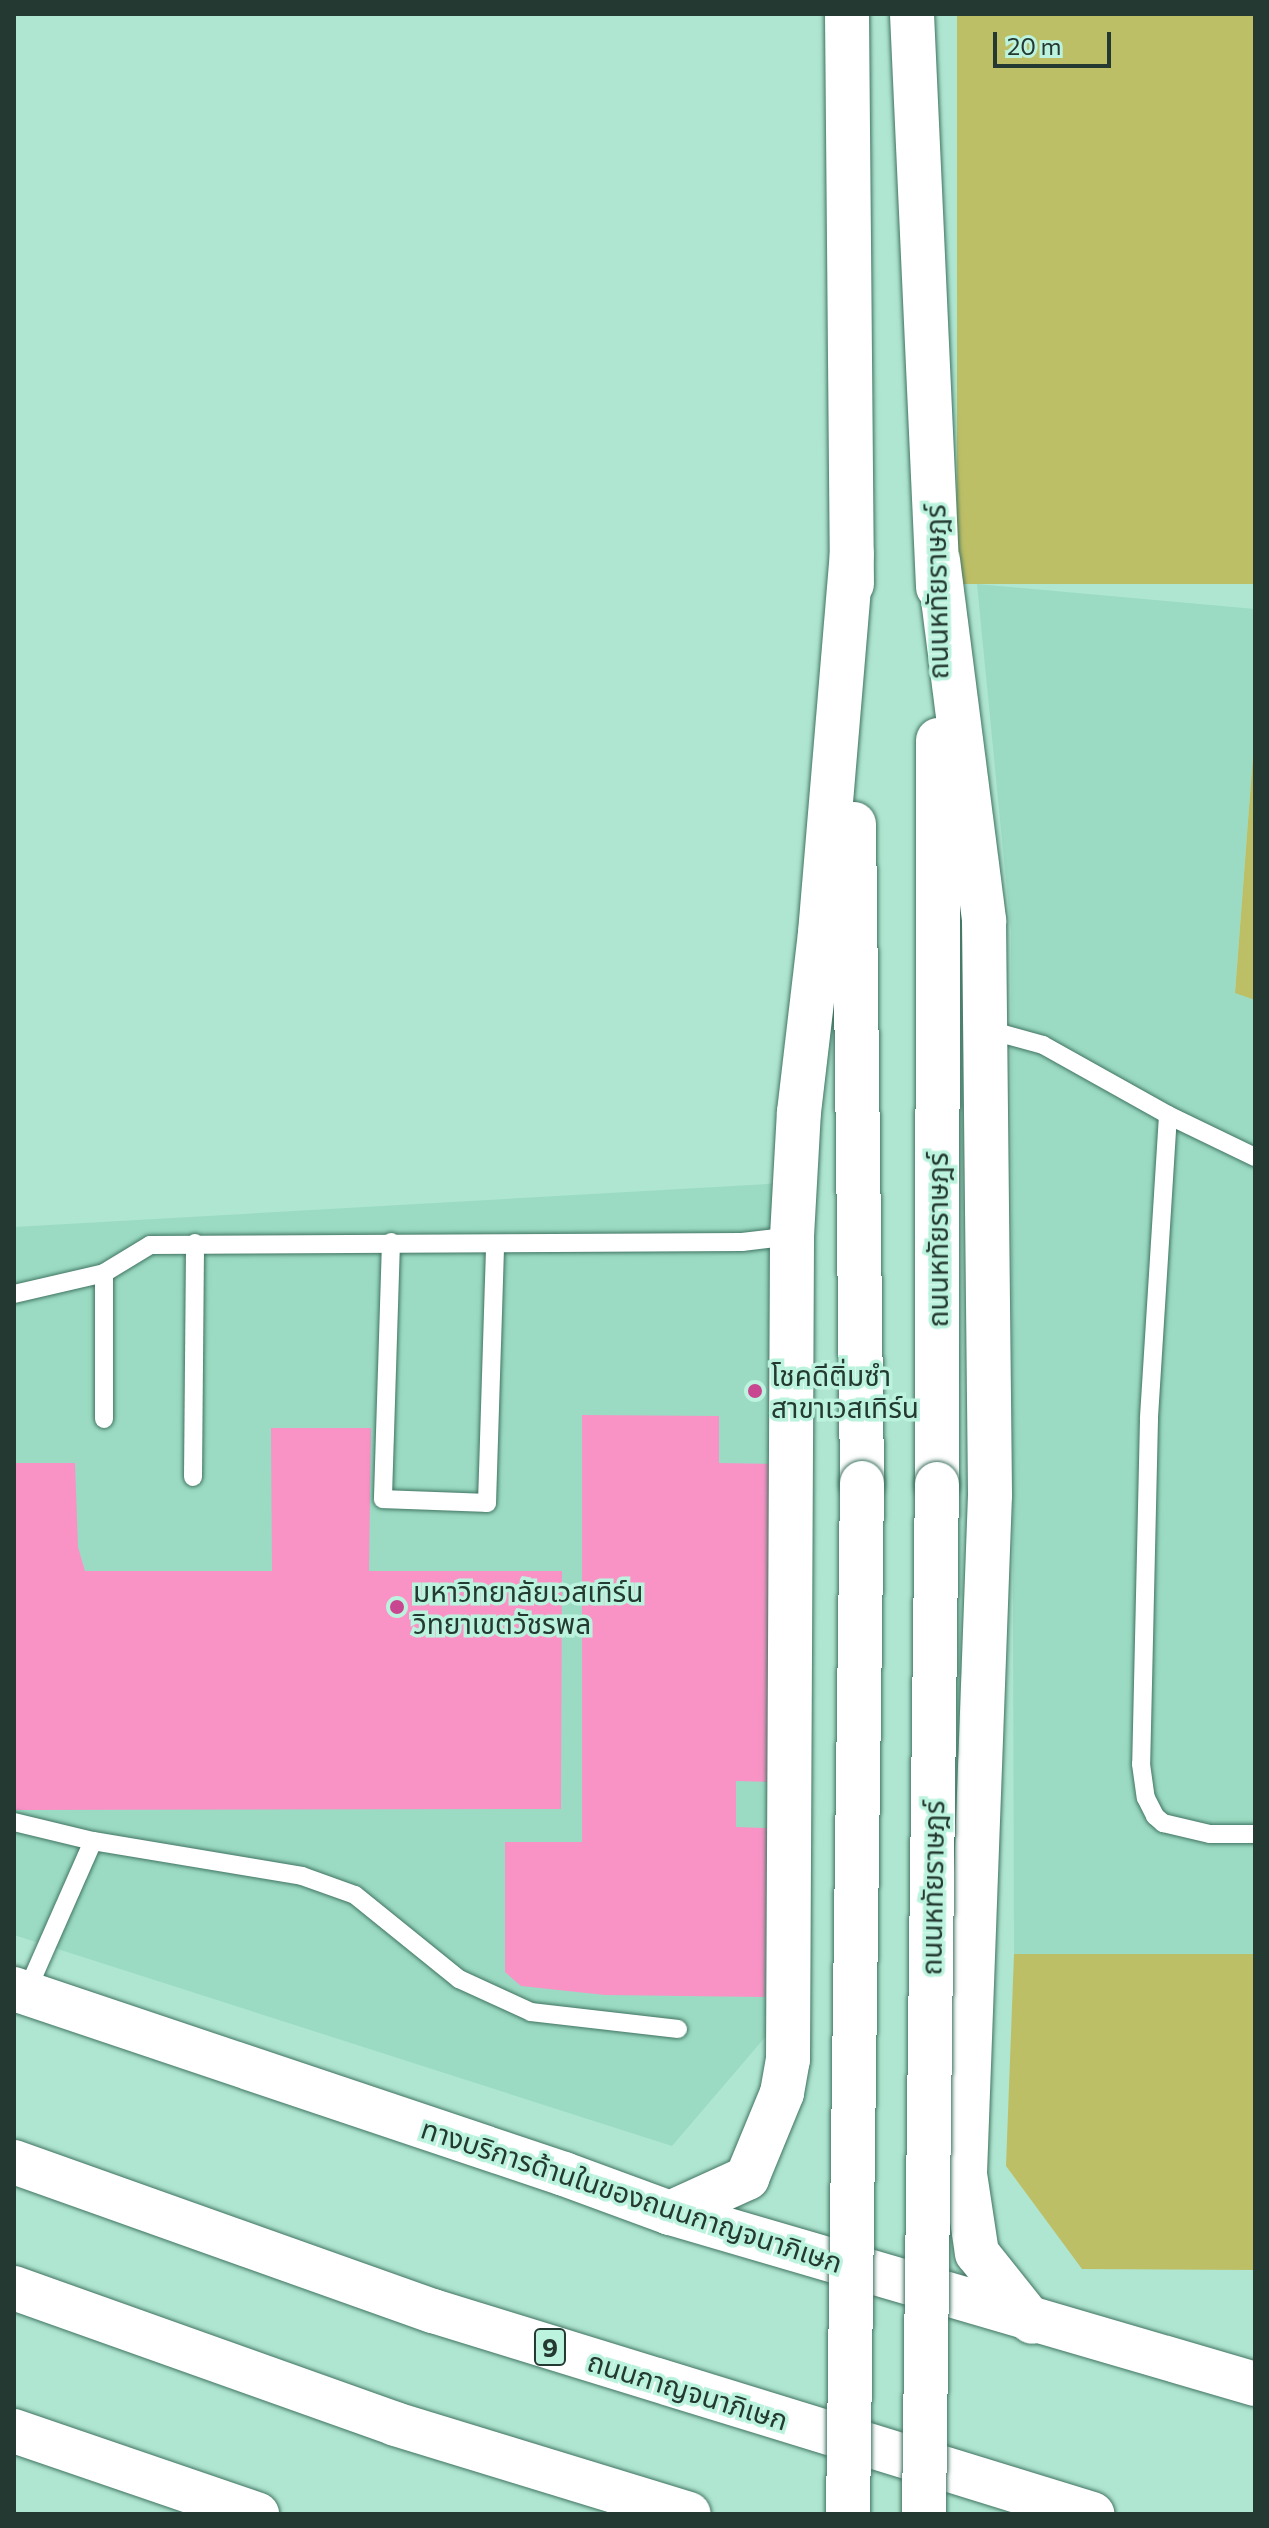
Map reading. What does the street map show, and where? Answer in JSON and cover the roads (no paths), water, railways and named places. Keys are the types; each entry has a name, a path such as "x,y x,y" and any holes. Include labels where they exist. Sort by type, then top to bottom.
{"main road":[{"path":"847,14 862,1483 848,2514"},
{"name":"ถนนหทัยราษฎร์","path":"912,14 938,560 937,1484 924,2514"},
{"path":"670,2213 747,2178 782,2093 788,2060 792,1236 799,1112 820,933 852,553"},
{"path":"938,560 984,921 990,1495 965,2174 977,2253 1032,2322"},
{"name":"ทางบริการด้านในของถนนกาญจนาภิเษก","path":"20,1991 564,2174 670,2213 1032,2322 1255,2384"},
{"name":"ถนนกาญจนาภิเษก","path":"14,2162 433,2311 1092,2514"},
{"path":"14,2288 395,2424 689,2514"},
{"path":"14,2431 257,2514"}],"lane":[{"path":"985,1029 1043,1045 1168,1115 1255,1157"},
{"path":"1168,1115 1149,1419 1141,1764 1146,1798 1155,1816 1163,1823 1210,1834 1255,1834"},
{"path":"14,1294 104,1273 150,1245 742,1242 792,1236"},
{"path":"391,1242 383,1499 487,1503 495,1244"},
{"path":"193,1477 195,1243"},
{"path":"104,1273 104,1419"},
{"path":"14,1822 93,1841 302,1876 355,1895 459,1979 531,2012 678,2029"},
{"path":"20,1991 93,1841"}],"place":[{"name":"โชคดีติ่มซำ สาขาเวสเทิร์น","path":"755,1391"},
{"name":"มหาวิทยาลัยเวสเทิร์น วิทยาเขตวัชรพล","path":"397,1607"}]}
